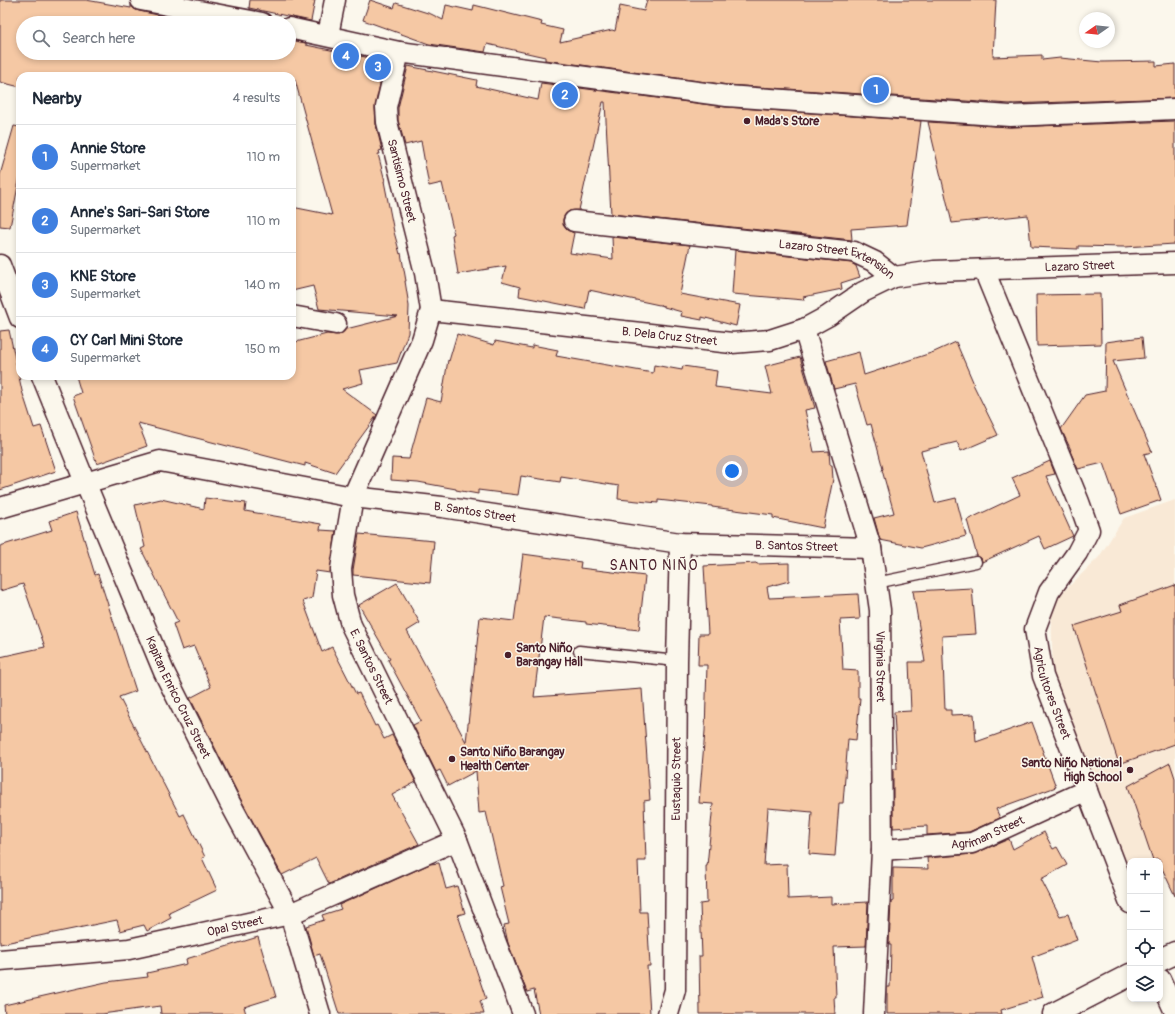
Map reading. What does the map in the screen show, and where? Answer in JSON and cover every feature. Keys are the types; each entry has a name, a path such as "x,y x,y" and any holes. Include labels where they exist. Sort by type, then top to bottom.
{"street":[{"path":"141,0 225,16"},
{"path":"328,36 335,0"},
{"path":"296,29 399,52 735,96 1010,116 1175,108"},
{"name":"Santisimo Street","path":"399,52 386,107 388,122 425,273 431,310"},
{"name":"Lazaro Street Extension","path":"574,221 854,252 875,262 894,277 934,271 984,270"},
{"name":"Lazaro Street","path":"984,270 1175,263"},
{"path":"0,265 16,307"},
{"name":"Agricultores Street","path":"984,270 1079,502 1089,530 1077,553 1049,592 1035,629 1043,676 1127,895"},
{"name":"B. Dela Cruz Street","path":"431,310 732,343 770,340 804,329 828,316 863,292 894,277"},
{"name":"E. Santos Street","path":"431,310 422,340 353,497 341,570 343,595 351,625 457,840 523,1014"},
{"path":"296,317 336,324"},
{"name":"Virginia Street","path":"804,329 871,548 880,610 882,850 874,1014"},
{"name":"Kapitan Enrico Cruz Street","path":"44,380 164,672 230,802 290,914 320,1014"},
{"name":"B. Santos Street","path":"0,508 160,461 353,497 442,507 680,543 871,548"},
{"name":"Eustaquio Street","path":"668,1014 675,990 677,661 680,543"},
{"name":"Agriman Street","path":"882,850 972,843 1087,790"},
{"name":"Opal Street","path":"0,960 129,949 290,914 457,840"},
{"path":"1163,958 1175,952"},
{"path":"1054,1014 1127,977"},
{"path":"1163,986 1175,1012"}],"lane":[{"path":"876,583 976,562"},
{"path":"579,651 677,661"}],"shaded area":[{"name":"Santo Niño National High School","path":"1175,500 1175,861 1163,867 1163,858 1127,858 1127,874 1053,679 1051,604 1099,557 1124,518"}],"building":[{"path":"0,0 86,0 131,8 131,5 134,9 139,11 163,16 16,16 16,60 296,60 296,41 306,43 306,45 385,61 375,108 376,125 382,150 379,151 380,154 378,154 406,281 409,306 408,333 397,363 360,370 363,383 342,389 377,415 335,473 305,463 305,466 138,423 147,446 97,464 73,396 81,393 77,380 296,380 296,342 327,334 339,335 346,329 398,316 319,309 313,286 296,290 296,208 332,215 296,84 296,72 16,72 16,86 0,82"},
{"path":"250,0 315,0 311,21 296,18 296,16 287,16 249,8"},
{"path":"370,0 394,8 396,3 431,14 443,20 446,5 473,11 474,5 542,22 541,25 563,30 560,42 612,30 615,31 620,6 644,11 647,0 996,0 993,57 1042,55 1042,60 1060,58 1102,62 1156,61 1156,66 1175,64 1175,98 1010,104 728,85 545,60 545,57 487,44 485,52 429,44 363,20"},
{"path":"408,66 477,80 476,86 538,100 541,83 726,107 921,121 907,225 851,229 852,240 611,214 605,102 603,102 579,210 569,211 563,219 563,225 567,230 574,233 570,253 613,259 612,237 690,245 680,294 740,305 736,326 702,317 702,320 681,316 682,312 664,306 589,290 585,309 519,296 520,287 502,282 506,266 458,274 452,235 454,234 442,183 429,186 421,141 405,145 398,120 398,108"},
{"path":"1175,121 1175,244 1124,247 1078,246 1078,249 1031,247 1028,215 952,223 928,122 1010,127"},
{"path":"14,126 16,126 16,196 10,227 0,226 0,175"},
{"path":"735,250 851,263 856,266 860,277 841,283 842,289 803,297 804,300 732,294"},
{"path":"1100,294 1101,344 1037,346 1036,295"},
{"path":"9,330 16,363 16,380 20,380 34,428 41,426 56,471 0,490 0,331"},
{"path":"457,334 494,345 495,341 532,348 532,345 558,350 556,356 653,373 654,365 682,370 683,366 717,371 715,387 772,394 765,366 800,357 815,408 805,410 814,452 829,451 830,465 832,465 833,479 823,528 773,518 773,515 712,506 658,500 658,503 618,499 619,486 561,477 560,482 521,476 518,495 478,490 478,494 418,482 391,480 392,458 409,459 426,398 441,402 448,360 449,361"},
{"path":"1142,337 1144,358 1113,361 1152,452 1144,454 1161,500 1121,514 1103,463 1078,469 1061,429 1085,395 1105,391 1106,342"},
{"path":"956,342 973,384 998,435 961,451 957,442 921,451 935,503 956,498 966,536 921,548 880,540 874,518 894,513 871,424 867,425 855,384 834,389 826,361 859,352 864,375 934,352"},
{"path":"1050,461 1055,474 1046,476 1073,536 1045,549 1039,536 982,562 981,558 977,556 967,520 1020,495 1012,478"},
{"path":"205,498 246,503 245,511 321,524 320,530 336,531 330,573 316,571 312,598 303,601 322,652 332,647 356,694 359,693 375,726 377,725 384,739 392,735 416,782 392,795 419,844 329,884 316,858 282,875 240,798 190,698 211,687 194,646 182,650 173,624 178,622 141,549 145,547 135,505 161,499 204,509"},
{"path":"76,512 95,575 98,574 136,691 119,697 180,816 184,814 205,857 202,858 217,890 169,913 171,918 147,931 144,925 120,931 117,920 0,944 0,657 45,647 23,584 0,591 0,546 52,530 49,521"},
{"path":"359,534 434,541 430,583 353,575"},
{"path":"523,554 581,562 580,568 645,576 639,630 586,624 586,622 544,617 534,697 642,689 650,800 644,801 646,861 638,861 640,912 647,912 650,966 647,966 650,1014 539,1014 534,990 527,992 508,943 504,925 509,924 500,887 503,886 486,812 479,813 476,771 448,786 440,770 436,772 413,725 421,721 388,660 390,659 359,605 397,583 420,623 407,631 466,742 480,617 514,621"},
{"path":"789,563 789,581 767,587 769,598 858,594 860,619 840,620 843,670 858,671 858,698 860,698 856,740 848,739 843,803 839,803 835,856 809,854 812,812 768,808 764,865 787,864 788,899 831,897 831,904 868,902 866,946 834,947 836,997 834,997 835,1014 700,1014 699,956 702,956 700,904 707,903 706,866 713,804 699,803 705,731 707,665 698,665 699,634 708,634 704,566"},
{"path":"1175,585 1175,744 1119,764 1074,626 1122,611 1120,605"},
{"path":"972,588 976,634 942,636 945,710 951,710 951,715 974,714 976,742 1032,722 1056,787 996,809 1000,818 969,832 927,835 927,826 893,828 893,769 897,769 894,712 911,711 909,662 925,662 913,591"},
{"path":"1170,763 1175,778 1175,896 1163,870 1163,858 1152,858 1128,786"},
{"path":"1044,832 1053,849 1057,847 1067,865 1041,879 1060,916 1068,914 1077,940 1032,957 1043,997 1001,1010 1002,1014 887,1014 887,987 890,987 891,945 889,945 891,902 893,901 893,868 928,869 927,858 973,854 1009,839 1013,849"},
{"path":"439,863 446,889 457,886 465,913 458,915 486,999 480,1001 484,1014 339,1014 320,954 314,956 306,926 324,920 322,915 341,909 339,905 430,864"},
{"path":"258,937 276,997 244,1007 246,1014 161,1014 160,1006 102,1014 5,1014 4,1005 106,982 148,977 147,973 187,964 186,959"}],"place":[{"name":"CY Carl Mini Store","path":"346,56"},
{"name":"KNE Store","path":"378,67"},
{"name":"Annie Store","path":"876,90"},
{"name":"Anne's Sari-Sari Store","path":"565,95"},
{"name":"Mada's Store","path":"747,121"},
{"name":"Santo Niño Barangay Hall","path":"508,655"},
{"name":"Santo Niño Barangay Health Center","path":"452,759"},
{"name":"Santo Niño National High School","path":"1130,770"}],"district":[{"name":"SANTO NIÑO","path":"654,565"}]}
